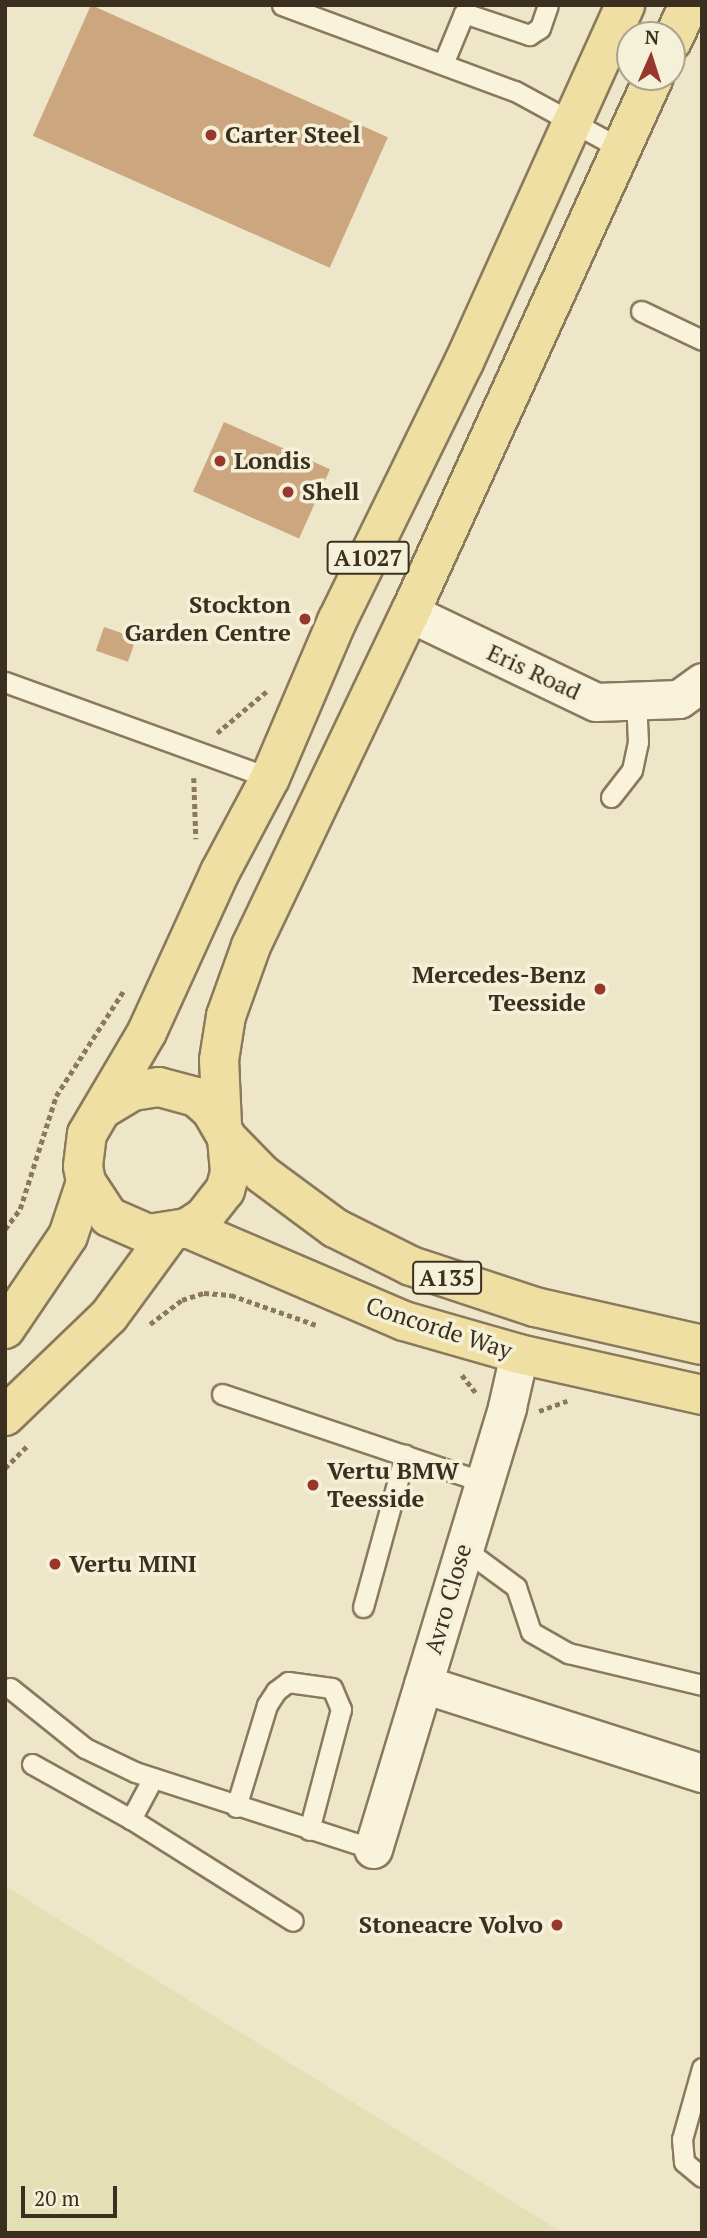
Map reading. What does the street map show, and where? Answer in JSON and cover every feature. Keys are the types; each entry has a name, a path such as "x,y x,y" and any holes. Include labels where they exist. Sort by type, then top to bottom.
{"main road":[{"name":"A1027","path":"106,1107 270,778 337,621 464,362 568,124 625,5"},
{"path":"681,21 689,5"},
{"name":"A1027","path":"225,1132 219,1060 230,1004 277,886 410,613 647,91"},
{"path":"139,1088 178,1089 196,1097 225,1132 230,1173 225,1190 204,1217 178,1231 148,1234 109,1217 86,1182 83,1166 88,1134 106,1107 139,1088"},
{"name":"Concorde Way","path":"225,1132 262,1174 335,1228 411,1265 535,1307 702,1345"},
{"path":"5,1329 68,1236 86,1182"},
{"path":"19,1428 178,1231"},
{"name":"Concorde Way","path":"178,1231 386,1314 519,1354 702,1395"}],"street":[{"name":"Eris Road","path":"410,613 596,702 679,699 702,682"},
{"name":"Avro Close","path":"373,1849 508,1407 519,1354"},
{"name":"Avro Close","path":"423,1684 702,1773"}],"lane":[{"path":"282,5 515,91 568,124 620,148"},
{"path":"443,64 464,13 529,35 540,28 548,5"},
{"path":"641,311 702,340"},
{"path":"5,682 270,778"},
{"path":"611,797 632,770 638,742 636,700"},
{"path":"222,1394 483,1482"},
{"path":"363,1607 405,1455"},
{"path":"463,1548 516,1587 531,1632 568,1653 702,1685"},
{"path":"236,1807 267,1705 276,1691 288,1682 332,1689 341,1709 309,1830"},
{"path":"10,1688 85,1748 153,1778 236,1807 373,1849"},
{"path":"32,1763 131,1819 293,1921"},
{"path":"131,1819 153,1778"},
{"path":"702,2068 682,2139 684,2162 702,2177"}],"path":[{"path":"196,846 193,750 238,719 276,682"},
{"path":"5,1228 20,1209 56,1096 130,981"},
{"path":"144,1328 182,1300 204,1293 232,1294 321,1327"},
{"path":"458,1369 480,1398 508,1407 535,1413 576,1398"},
{"path":"5,1468 19,1428"}],"shaded area":[{"path":"5,1886 563,2233 5,2233"}],"building":[{"name":"Carter Steel","path":"91,5 388,137 330,268 33,136"},
{"path":"224,422 330,469 299,539 193,491"},
{"path":"104,627 136,638 128,662 96,651"}],"place":[{"name":"Carter Steel","path":"211,135"},
{"name":"Londis","path":"220,461"},
{"name":"Shell","path":"288,492"},
{"name":"Stockton Garden Centre","path":"305,619"},
{"name":"Mercedes-Benz Teesside","path":"600,989"},
{"name":"Vertu BMW Teesside","path":"313,1485"},
{"name":"Vertu MINI","path":"55,1564"},
{"name":"Stoneacre Volvo","path":"557,1925"}]}
